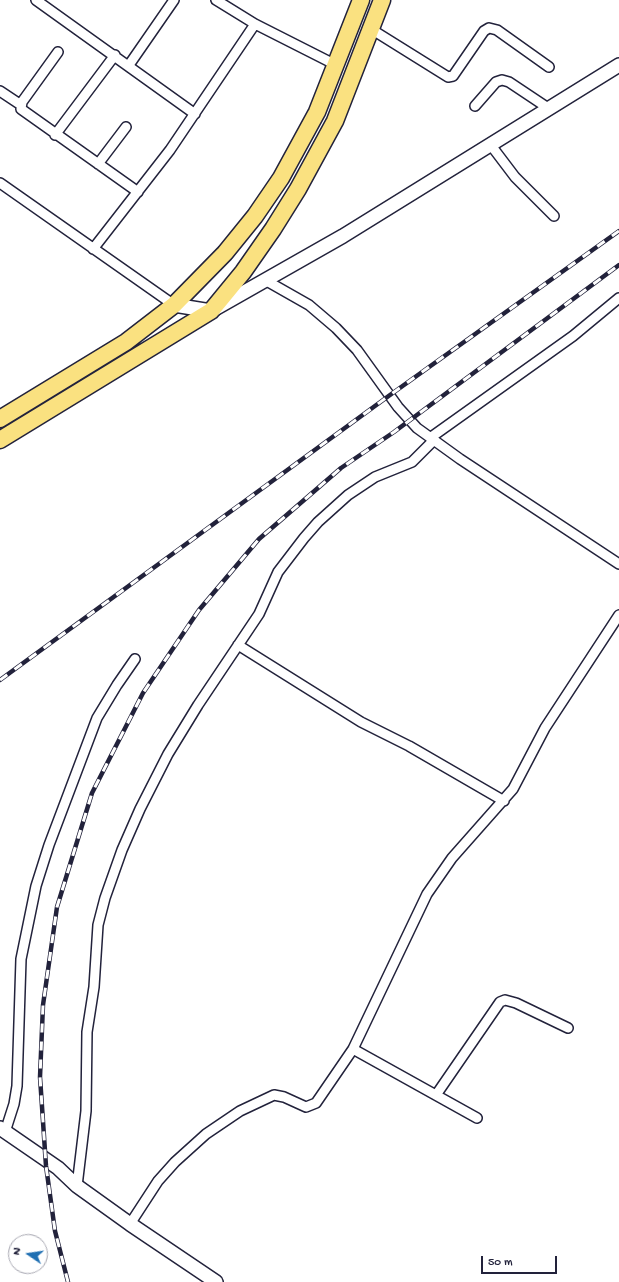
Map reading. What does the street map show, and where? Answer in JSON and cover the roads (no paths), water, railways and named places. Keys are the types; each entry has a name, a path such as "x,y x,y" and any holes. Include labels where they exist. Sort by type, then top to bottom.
{"highway":[{"path":"0,419 126,342 174,306 225,253 255,216 272,191 317,112 361,0"},
{"path":"0,440 211,311 243,272 273,229 298,189 335,121 382,0"}],"main road":[{"path":"174,306 211,311 343,236 619,65"},
{"path":"3,1130 58,1168 77,1186 130,1224 216,1282"}],"street":[{"path":"36,0 129,65 195,114"},
{"path":"129,65 174,0"},
{"path":"216,0 255,24 336,65"},
{"path":"93,249 170,150 255,24"},
{"path":"371,29 448,77 453,76 484,31 489,28 497,30 549,67"},
{"path":"21,105 58,52"},
{"path":"55,135 115,55"},
{"path":"475,106 496,82 502,80 509,82 548,108"},
{"path":"0,90 21,105 22,110 55,135 138,192"},
{"path":"98,164 126,127"},
{"path":"490,144 515,177 554,216"},
{"path":"0,183 174,306"},
{"path":"265,280 309,305 336,328 357,350 398,407 417,428 619,564"},
{"path":"77,1186 86,1111 87,1032 95,982 98,925 105,898 125,843 161,768 198,705 259,614 278,572 318,522 361,486 375,477 412,462 432,439 572,336 619,298"},
{"path":"130,1224 162,1176 175,1162 206,1134 240,1111 274,1095 284,1097 303,1106 312,1106 353,1049 427,894 452,858 504,801 519,778 545,728 619,615"},
{"path":"238,645 361,722 410,746 504,801"},
{"path":"3,1130 14,1104 17,1086 21,959 36,886 49,845 97,718 135,659"},
{"path":"436,1095 500,1002 505,1000 516,1003 568,1028"},
{"path":"353,1049 477,1118"}],"railway":[{"path":"0,680 390,395 619,231"},
{"path":"68,1282 55,1231 46,1166 40,1077 43,1005 57,907 92,793 143,693 199,610 259,539 341,468 394,432 619,265"}]}
